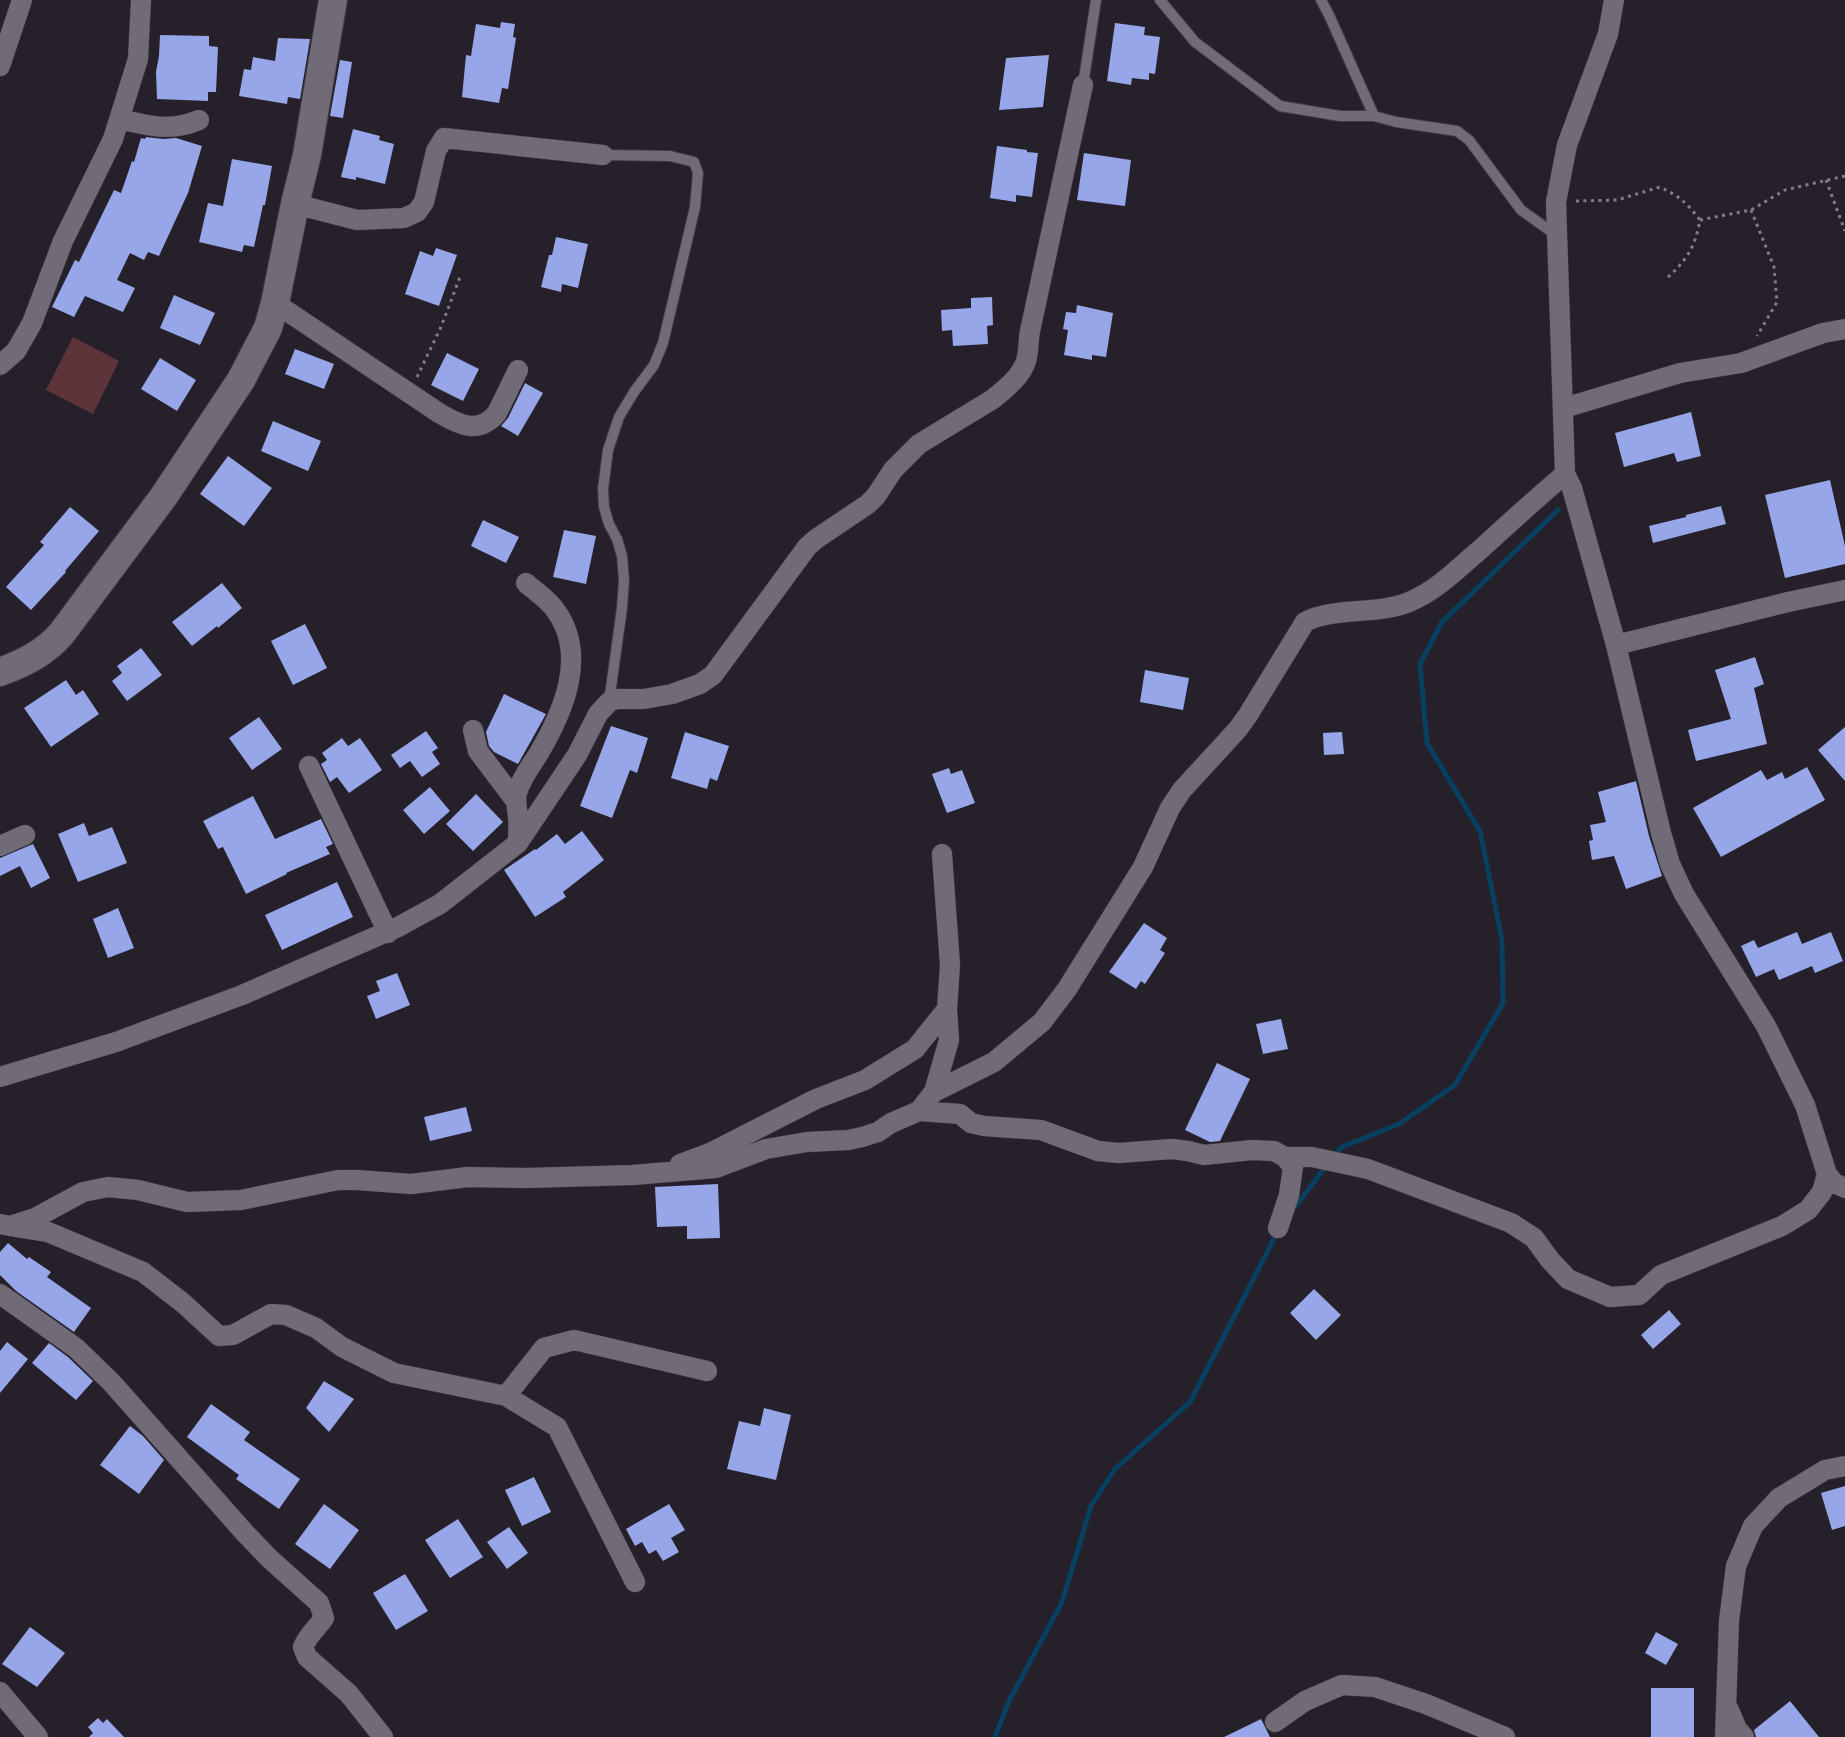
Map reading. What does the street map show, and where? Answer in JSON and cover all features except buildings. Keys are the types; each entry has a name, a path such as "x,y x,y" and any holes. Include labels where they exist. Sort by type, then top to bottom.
{"street":[{"path":"0,66 22,0"},
{"path":"0,365 16,351 32,323 63,241 113,139 138,59 141,0"},
{"path":"0,672 29,660 53,644 164,496 241,380 268,328 308,155 333,0"},
{"path":"1614,0 1608,34 1567,145 1556,202 1565,474 1572,488 1616,645 1660,833 1676,878 1766,1026 1805,1105 1827,1174 1834,1183 1845,1188"},
{"path":"0,1077 116,1042 267,986 388,933 440,904 518,843 577,755 598,714 609,702 616,699 656,697 686,690 713,675 807,548 868,504 893,470 919,444 993,399 1013,381 1026,362 1030,331 1083,85"},
{"path":"120,119 145,126 171,128 199,120"},
{"path":"295,204 357,220 404,218 417,212 424,202 436,151 444,138 603,155"},
{"path":"275,303 451,420 469,426 476,426 492,419 518,370"},
{"path":"1564,408 1680,373 1741,363 1823,333 1845,329"},
{"path":"934,1092 994,1062 1021,1041 1051,1012 1143,867 1170,808 1182,790 1238,729 1305,622 1324,615 1406,604 1428,594 1454,574 1565,474"},
{"path":"515,800 521,782 539,753 562,705 570,683 571,666 571,654 564,625 556,611 526,583"},
{"path":"1616,645 1845,590"},
{"path":"472,730 478,751 515,800 518,816 518,843"},
{"path":"309,766 388,933"},
{"path":"0,846 24,835"},
{"path":"919,1112 934,1092 949,1040 946,1009 950,965 942,854"},
{"path":"655,1172 712,1152 816,1099 865,1080 915,1049 946,1009"},
{"path":"5,1225 42,1215 83,1192 108,1187 138,1190 187,1202 226,1201 338,1180 357,1179 411,1184 468,1177 537,1178 716,1168 766,1149 807,1142 862,1137 878,1132 891,1123 919,1112 960,1114 971,1123 984,1126 1041,1130 1098,1151 1119,1153 1172,1149 1204,1155 1274,1151 1285,1157 1293,1167 1289,1195 1278,1228"},
{"path":"1285,1157 1312,1157 1368,1169 1511,1223 1534,1238 1568,1279 1610,1298 1639,1295 1660,1275 1782,1226 1808,1210 1822,1192 1827,1174"},
{"path":"5,1225 48,1232 142,1272 183,1303 219,1336 233,1335 272,1314 286,1315 316,1328 342,1347 394,1373 506,1396 557,1427 635,1582"},
{"path":"0,1294 76,1348 112,1383 244,1533 319,1603 324,1617 318,1627 306,1638 303,1647 308,1657 349,1694 383,1737"},
{"path":"506,1396 544,1348 574,1340 707,1371"},
{"path":"1725,1737 1729,1621 1736,1566 1753,1526 1779,1498 1825,1470 1845,1466"},
{"path":"1275,1722 1305,1701 1342,1685 1375,1687 1426,1704 1505,1737"},
{"path":"0,1692 38,1737"},
{"path":"1727,1705 1737,1729 1744,1737"}],"lane":[{"path":"1083,85 1096,0"},
{"path":"1160,0 1194,42 1280,106 1340,116 1374,116 1396,122 1457,131 1469,140 1521,210 1556,235"},
{"path":"1321,0 1374,116"},
{"path":"603,155 670,156 694,162 698,173 694,207 663,343 654,364 619,417 608,450 603,489 604,507 622,556 624,580 609,702"}],"path":[{"path":"1700,220 1751,210 1785,190 1845,176"},
{"path":"1826,180 1845,231"},
{"path":"1556,202 1617,200 1660,188 1678,196 1690,206 1700,220 1696,239 1681,265 1665,280"},
{"path":"1741,363 1777,302 1774,267 1751,210"},
{"path":"409,393 441,327 460,277"}],"shaded area":[{"path":"73,337 119,361 93,414 46,390"}],"waterway":[{"path":"1334,1156 1342,1147 1399,1124 1455,1085 1503,1003 1502,940 1480,831 1427,743 1420,664 1442,622 1558,510"},
{"path":"1292,1211 1326,1166"},
{"path":"995,1737 1009,1701 1062,1602 1091,1506 1115,1469 1190,1402 1278,1231"}]}
